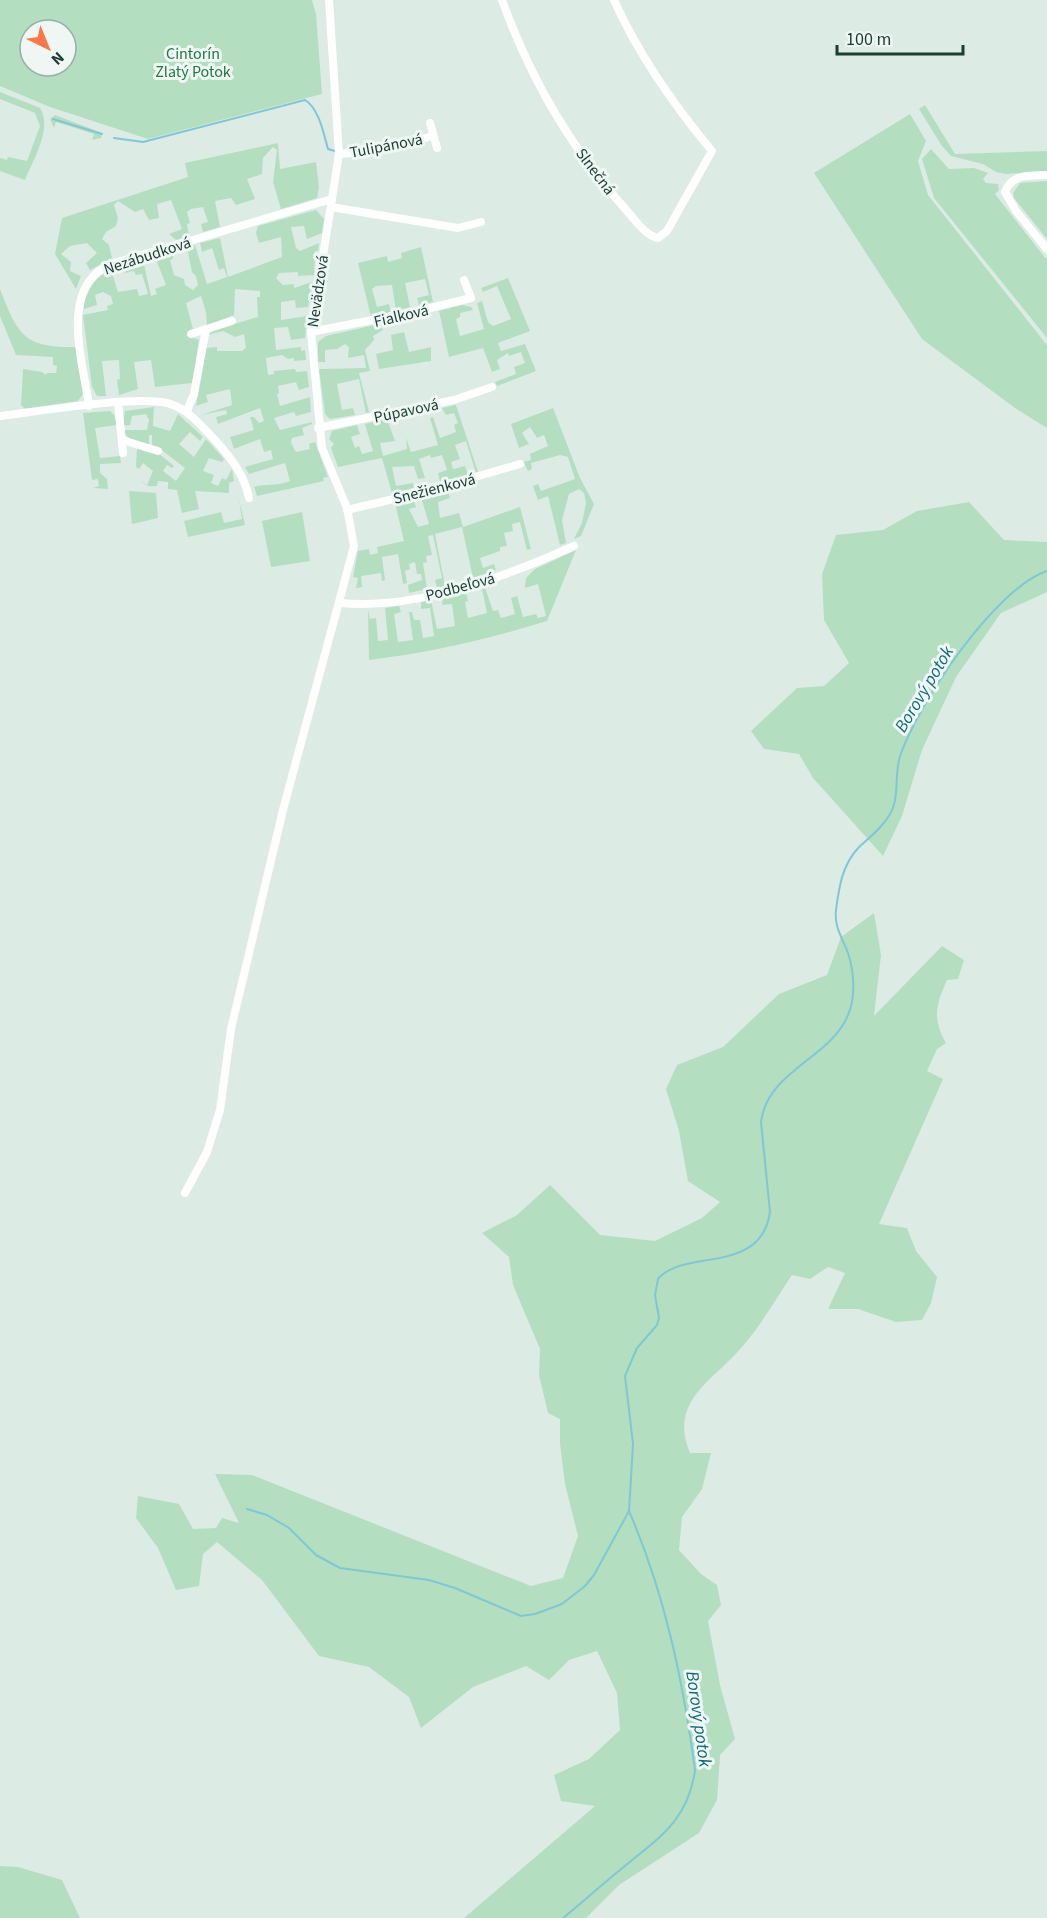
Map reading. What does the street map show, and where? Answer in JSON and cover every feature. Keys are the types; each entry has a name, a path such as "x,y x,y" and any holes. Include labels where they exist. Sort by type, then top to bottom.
{"street":[{"name":"Nevädzová","path":"185,1193 207,1152 220,1110 231,1029 284,810 354,546 347,510 322,448 318,428 311,332 339,154 329,0"},
{"name":"Slnečná","path":"502,0 530,67 571,139 614,196 652,237 662,236 712,151 675,106 650,69 614,0"},
{"name":"Tulipánová","path":"430,123 436,148"},
{"name":"Tulipánová","path":"339,154 375,150 433,136"},
{"path":"1047,175 1017,177 1009,183 1005,192 1016,211 1047,249"},
{"name":"Nezábudková","path":"89,406 78,311 83,288 97,271 111,264 332,203 458,228 481,222"},
{"name":"Fialková","path":"311,332 407,314 471,298 464,280"},
{"path":"191,334 232,321"},
{"path":"187,411 194,394 206,329"},
{"name":"Púpavová","path":"318,428 454,400 492,387"},
{"path":"0,416 118,403 162,401 187,411 234,462 246,485 249,498"},
{"path":"118,403 123,453"},
{"path":"122,440 158,451"},
{"name":"Snežienková","path":"347,510 465,481 520,464"},
{"name":"Podbeľová","path":"340,603 366,605 456,590 526,567 574,546"}],"green space":[{"name":"Cintorín Zlatý Potok","path":"0,0 312,0 316,14 322,94 148,139 50,107 0,86"},
{"path":"0,92 40,108 43,116 43,134 25,180 0,171 0,158 7,160 8,157 27,161 40,126 35,113 0,99"},
{"path":"925,105 955,154 1047,151 1047,171 1006,174 996,172 983,164 951,156 942,146 919,109"},
{"path":"910,114 926,141 918,161 928,195 1047,345 1047,428 1015,408 922,339 814,173"},
{"path":"55,115 102,133 101,138 92,140 94,134 56,122 54,128 50,119"},
{"path":"278,143 280,169 316,162 319,187 317,198 281,209 273,182 277,150 273,147 263,158 262,174 247,179 255,199 236,205 231,198 215,201 220,227 203,232 201,224 208,222 203,207 191,209 187,212 190,223 187,224 189,236 176,240 169,234 182,229 171,200 157,204 159,218 149,220 143,209 135,212 118,201 114,205 118,218 116,226 106,232 102,239 109,245 112,258 90,270 86,263 97,253 87,243 70,246 61,254 71,262 70,271 81,276 76,289 55,254 62,218 188,177 185,163"},
{"path":"931,149 949,169 974,168 988,173 983,179 986,183 998,184 999,190 995,194 1047,260 1047,338 934,198 922,159"},
{"path":"1047,181 1047,239 1014,198 1013,193 1020,183"},
{"path":"316,210 324,219 322,233 307,239 304,226 291,227 296,248 300,251 319,243 318,251 315,251 314,275 298,276 298,272 279,273 276,278 283,285 294,284 294,288 312,282 308,307 296,308 295,300 281,302 281,320 307,316 305,338 291,340 288,327 274,328 276,350 301,347 301,351 305,350 306,360 294,361 294,358 288,359 282,355 266,358 268,375 274,374 274,371 295,369 296,372 307,371 309,387 299,390 296,382 278,386 279,393 277,394 280,406 310,397 311,412 296,416 294,412 274,418 280,430 312,422 302,428 304,435 292,438 291,443 296,452 310,449 309,444 315,442 328,477 323,478 324,481 257,496 254,487 290,481 285,463 249,474 245,467 273,459 271,450 264,452 260,439 234,449 230,437 254,430 250,417 254,417 259,423 264,421 260,408 218,424 216,417 227,414 226,410 201,415 232,405 230,389 206,395 208,402 196,406 205,348 217,347 217,351 242,351 246,348 244,334 235,337 223,331 208,335 214,330 258,317 257,297 260,297 260,291 235,289 234,315 207,325 201,296 186,303 193,329 189,331 191,337 199,340 192,383 155,387 151,360 134,362 138,389 119,395 117,380 120,379 119,360 102,361 106,396 97,396 92,387 83,315 108,310 107,306 113,304 111,296 103,292 95,295 97,305 84,309 86,296 92,285 111,270 118,292 137,289 139,296 148,294 142,274 136,275 134,271 125,273 123,266 143,260 151,296 157,294 155,289 166,285 155,257 173,251 173,259 170,260 174,275 184,279 185,285 193,290 198,285 196,276 192,272 187,247 195,245 207,284 227,277 224,268 219,270 212,248 202,252 200,243 220,238 228,277 282,257 281,237 259,243 256,233 258,226"},
{"path":"421,247 433,302 419,305 417,298 429,295 425,279 405,283 410,307 396,311 392,285 376,286 372,289 377,307 389,304 391,312 371,317 358,263 387,256 388,262 402,258 401,253"},
{"path":"508,278 530,331 498,343 501,351 525,344 536,371 497,386 495,382 516,374 514,367 525,363 521,352 509,356 508,353 497,360 500,369 492,372 483,348 449,357 439,311 462,305 471,307 473,310 460,313 460,317 456,319 460,336 484,329 477,303 482,301 488,322 493,326 511,319 497,286 483,292 481,288"},
{"path":"0,289 12,318 26,336 45,345 76,347 83,394 78,401 25,409 21,405 23,369 42,372 46,375 56,373 57,366 53,365 53,357 16,355 0,316"},
{"path":"379,324 383,330 373,336 374,340 365,350 370,371 359,373 369,412 366,413 359,379 337,384 342,410 353,408 355,415 330,419 325,414 319,369 366,368 364,355 348,358 349,347 345,344 337,349 325,350 325,362 318,362 318,342 326,336"},
{"path":"404,332 409,352 431,347 431,361 379,369 376,354 393,350 391,335"},
{"path":"456,405 478,472 476,473 466,441 455,445 460,459 451,462 453,469 465,466 468,475 440,482 438,473 447,470 442,455 431,458 430,455 419,459 425,478 418,479 414,466 392,467 396,486 413,483 414,488 392,493 382,458 338,467 331,448 334,444 329,439 332,431 357,425 360,434 351,437 355,448 359,446 362,454 373,451 365,424 387,419 395,441 380,443 383,456 407,449 406,438 411,452 438,445 430,418 433,417 440,438 456,432 454,425 458,423 454,413 446,415 442,408"},
{"path":"154,407 153,426 170,431 178,414 203,437 200,441 190,432 179,444 194,457 206,439 224,459 222,462 209,458 203,471 214,475 211,483 218,486 222,478 226,480 232,469 234,481 229,483 229,493 195,491 199,509 182,513 177,490 168,489 168,482 158,481 157,486 151,486 145,485 141,481 147,485 153,471 143,463 139,469 136,467 137,447 158,453 174,466 172,468 167,465 163,471 176,481 185,468 159,448 152,446 152,435 149,435 149,445 134,440 126,434 124,430 147,430 149,420 146,414 132,416 130,425 123,426 125,411"},
{"path":"553,408 580,478 594,504 581,536 574,539 582,523 586,503 584,493 579,489 569,494 562,520 566,543 560,545 548,496 538,500 533,486 538,484 541,491 575,479 568,457 560,455 531,463 532,469 528,471 524,462 531,460 530,454 548,446 544,435 537,438 530,427 522,433 529,444 519,448 511,424"},
{"path":"110,411 117,425 95,428 100,458 120,456 121,463 100,464 100,473 107,479 108,489 93,488 99,486 98,479 92,480 83,413"},
{"path":"129,491 156,493 158,518 132,524"},
{"path":"448,491 450,498 438,502 440,518 459,513 463,527 520,507 531,549 527,550 520,522 512,524 513,531 504,533 507,546 500,547 500,551 480,558 483,568 494,564 496,570 473,578 462,527 435,534 445,586 437,588 435,580 442,578 433,535 428,536 432,555 426,556 427,562 423,563 427,589 409,593 408,585 422,580 421,574 417,574 415,562 409,564 410,569 405,571 407,583 403,584 398,554 382,557 385,580 382,581 381,573 361,576 362,587 356,588 358,578 353,577 358,551 369,549 370,555 378,553 377,547 404,541 395,503 413,499 416,507 409,509 418,527 429,524 421,497"},
{"path":"239,500 245,525 188,537 184,521 221,512 224,523 242,519"},
{"path":"969,502 1004,540 1047,542 1047,592 1001,613 956,677 922,750 902,816 883,856 813,778 799,754 764,749 751,731 797,688 824,686 849,663 824,620 822,574 836,535 883,530 917,511"},
{"path":"302,512 310,561 271,567 262,521"},
{"path":"576,550 547,621 459,645 369,660 368,610 370,619 376,618 378,641 388,640 385,608 399,606 401,612 394,614 398,642 413,640 409,612 412,612 414,620 420,620 423,638 434,636 430,608 421,609 421,601 431,600 437,629 455,626 452,604 442,605 443,598 466,592 468,618 487,613 482,589 485,588 493,611 498,610 501,618 515,614 511,598 517,596 523,617 536,614 538,618 546,616 538,584 525,588 526,578 535,569"},
{"path":"874,913 881,955 874,1016 942,946 964,960 958,979 947,980 938,1004 937,1019 946,1043 937,1049 927,1071 943,1079 879,1224 907,1228 916,1251 937,1277 931,1303 922,1320 896,1322 858,1309 828,1309 845,1273 828,1267 810,1279 792,1275 749,1339 697,1393 689,1406 685,1419 685,1435 690,1453 711,1453 702,1489 682,1517 679,1550 701,1574 717,1585 721,1605 708,1621 720,1685 735,1739 720,1755 717,1800 699,1833 619,1885 586,1918 464,1918 595,1806 561,1801 554,1775 589,1759 620,1730 617,1693 597,1651 569,1660 549,1680 526,1666 473,1687 421,1728 409,1697 369,1667 319,1656 262,1580 217,1542 203,1554 199,1586 176,1590 158,1548 136,1518 138,1496 179,1504 193,1529 216,1528 222,1518 239,1523 215,1474 252,1475 531,1586 563,1578 578,1536 565,1484 560,1444 560,1419 548,1413 539,1375 540,1349 513,1285 509,1257 482,1233 517,1215 550,1185 600,1235 655,1241 702,1218 720,1202 688,1181 679,1131 666,1089 677,1065 723,1047 779,994 827,975 841,937"},
{"path":"0,1866 18,1867 62,1880 80,1918 0,1918"}],"waterway":[{"path":"114,138 143,142 305,100 317,115 328,149 335,151"},
{"path":"53,119 102,134"},
{"name":"Borový potok","path":"247,1509 267,1515 289,1528 316,1555 340,1568 429,1580 455,1588 521,1616 535,1614 562,1604 585,1586 594,1575 629,1511 633,1444 625,1376 637,1348 657,1325 659,1318 655,1295 658,1279 670,1270 685,1264 737,1253 752,1245 764,1232 770,1212 761,1122 766,1105 775,1090 787,1077 840,1030 851,1008 852,968 837,927 836,916 838,893 845,869 853,854 880,828 890,814 895,800 900,756 909,734 940,679 960,651 1004,600 1026,582 1047,571"},
{"name":"Borový potok","path":"563,1918 669,1828 686,1803 695,1770 685,1704 663,1606 629,1511"}]}
